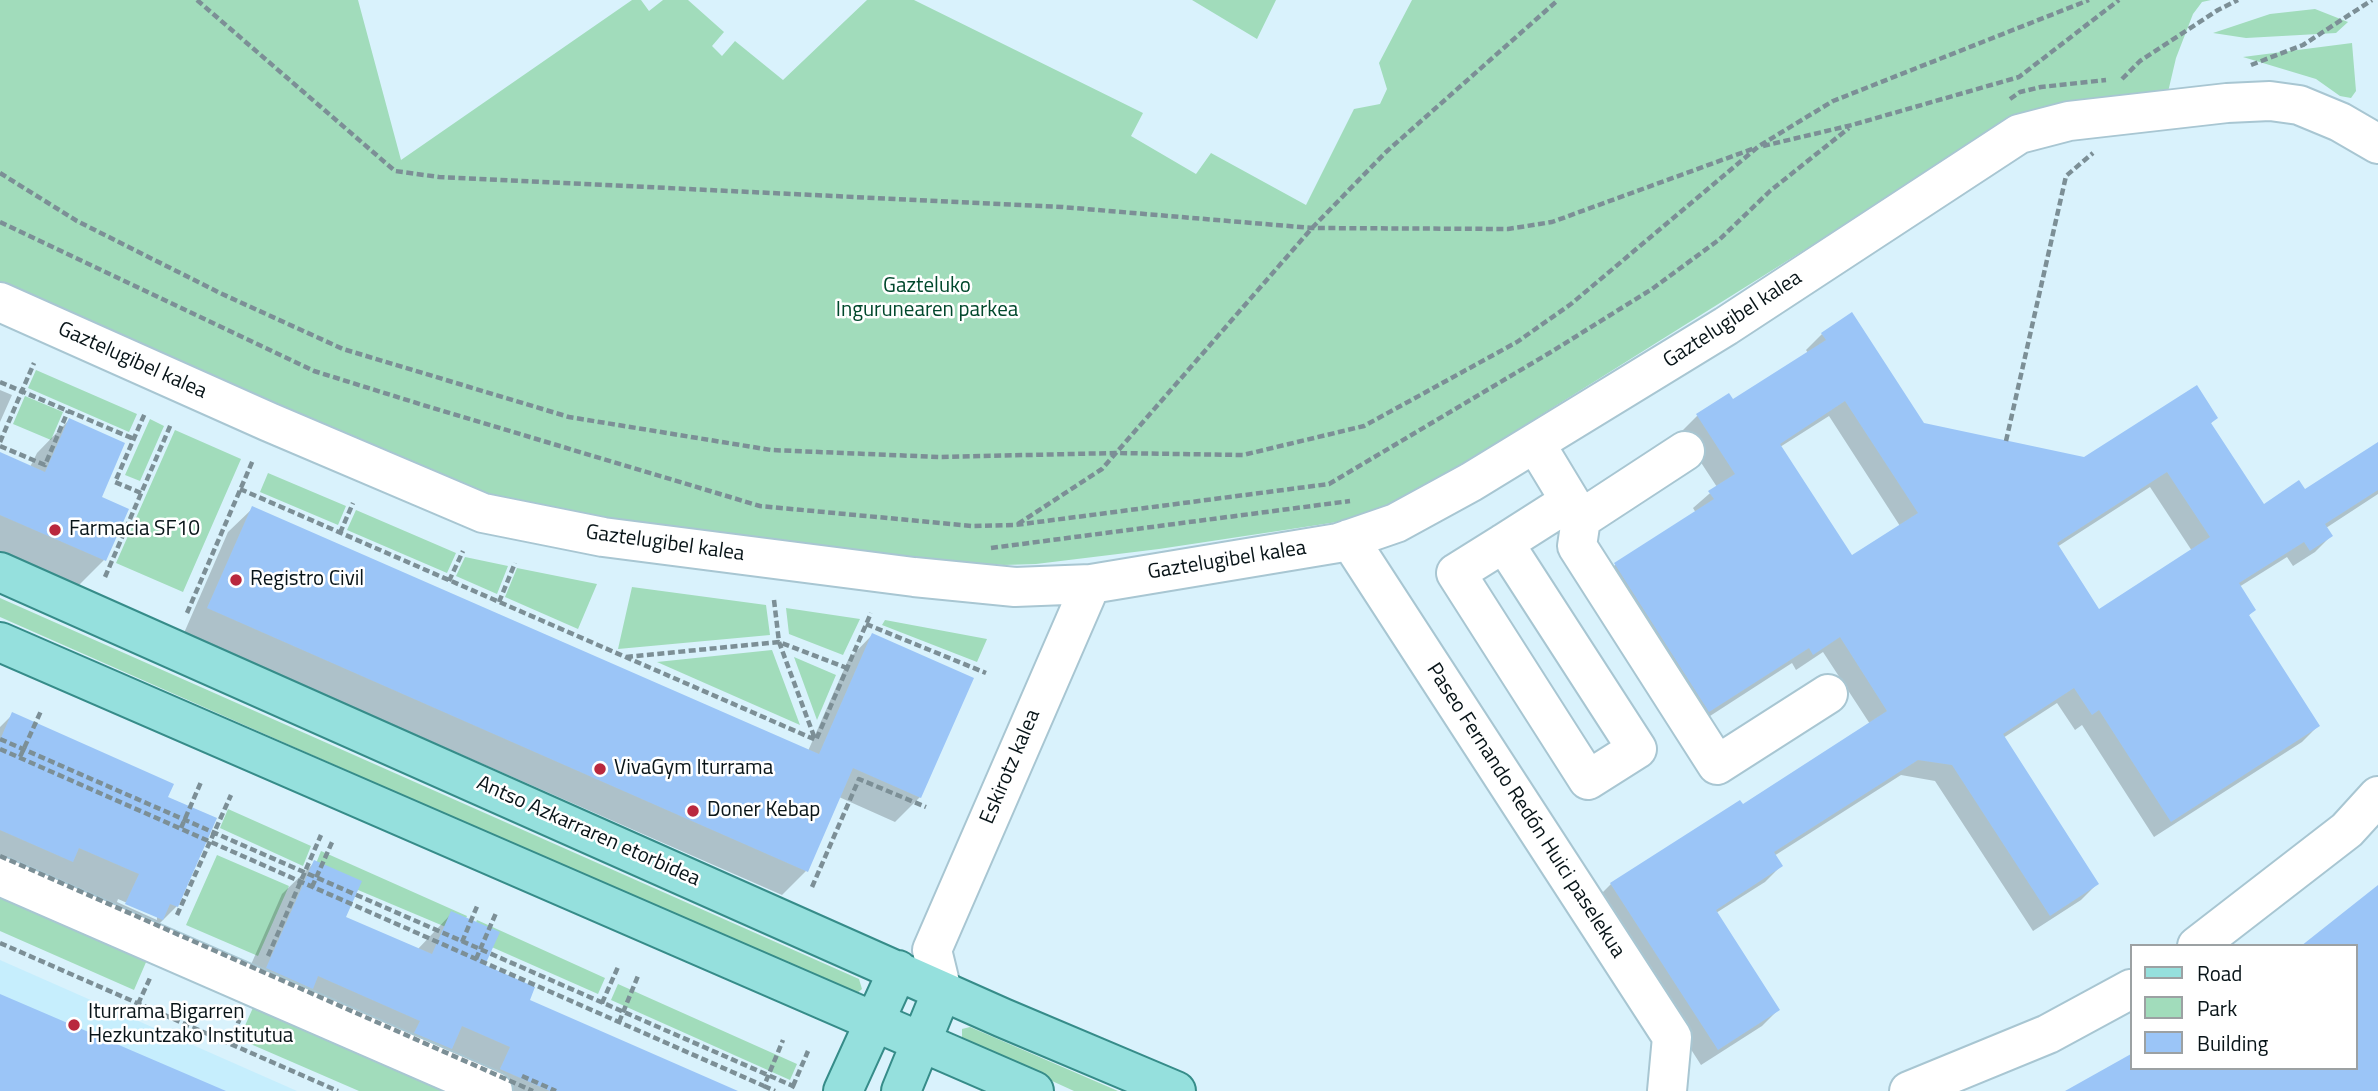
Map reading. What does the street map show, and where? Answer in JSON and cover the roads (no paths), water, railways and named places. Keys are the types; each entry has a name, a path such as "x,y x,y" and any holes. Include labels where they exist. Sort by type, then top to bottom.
{"main road":[{"name":"Antso Azkarraren etorbidea","path":"0,572 943,991 1176,1091"},
{"path":"0,642 1034,1091"},
{"path":"843,1091 872,1022 898,970"},
{"path":"901,1091 943,991"}],"street":[{"name":"Gaztelugibel kalea","path":"0,302 269,422 483,513 603,537 914,577 1015,587 1091,584 1349,539 1396,523 1535,443 1726,326 2019,134 2070,121 2227,103 2270,102 2299,105 2340,122 2378,144"},
{"path":"1535,443 1576,510 1577,546 1717,765 1828,694"},
{"path":"1504,543 1637,749 1588,780 1456,573 1504,543 1576,510 1685,451"},
{"name":"Paseo Fernando Redón Huici paselekua","path":"1349,539 1672,1037 1667,1091"},
{"name":"Eskirotz kalea","path":"932,950 1091,584"},
{"path":"2200,944 2347,830 2378,796"},
{"path":"0,876 493,1091"},
{"path":"898,970 932,950 943,991"},
{"path":"1909,1091 2049,1034 2130,990"}],"place":[{"name":"Farmacia SF10","path":"55,530"},
{"name":"Registro Civil","path":"236,580"},
{"name":"VivaGym Iturrama","path":"600,769"},
{"name":"Doner Kebap","path":"693,811"},
{"name":"Iturrama Bigarren Hezkuntzako Institutua","path":"74,1025"}],"park label":[{"name":"Gazteluko Ingurunearen parkea","path":"927,299"}]}
